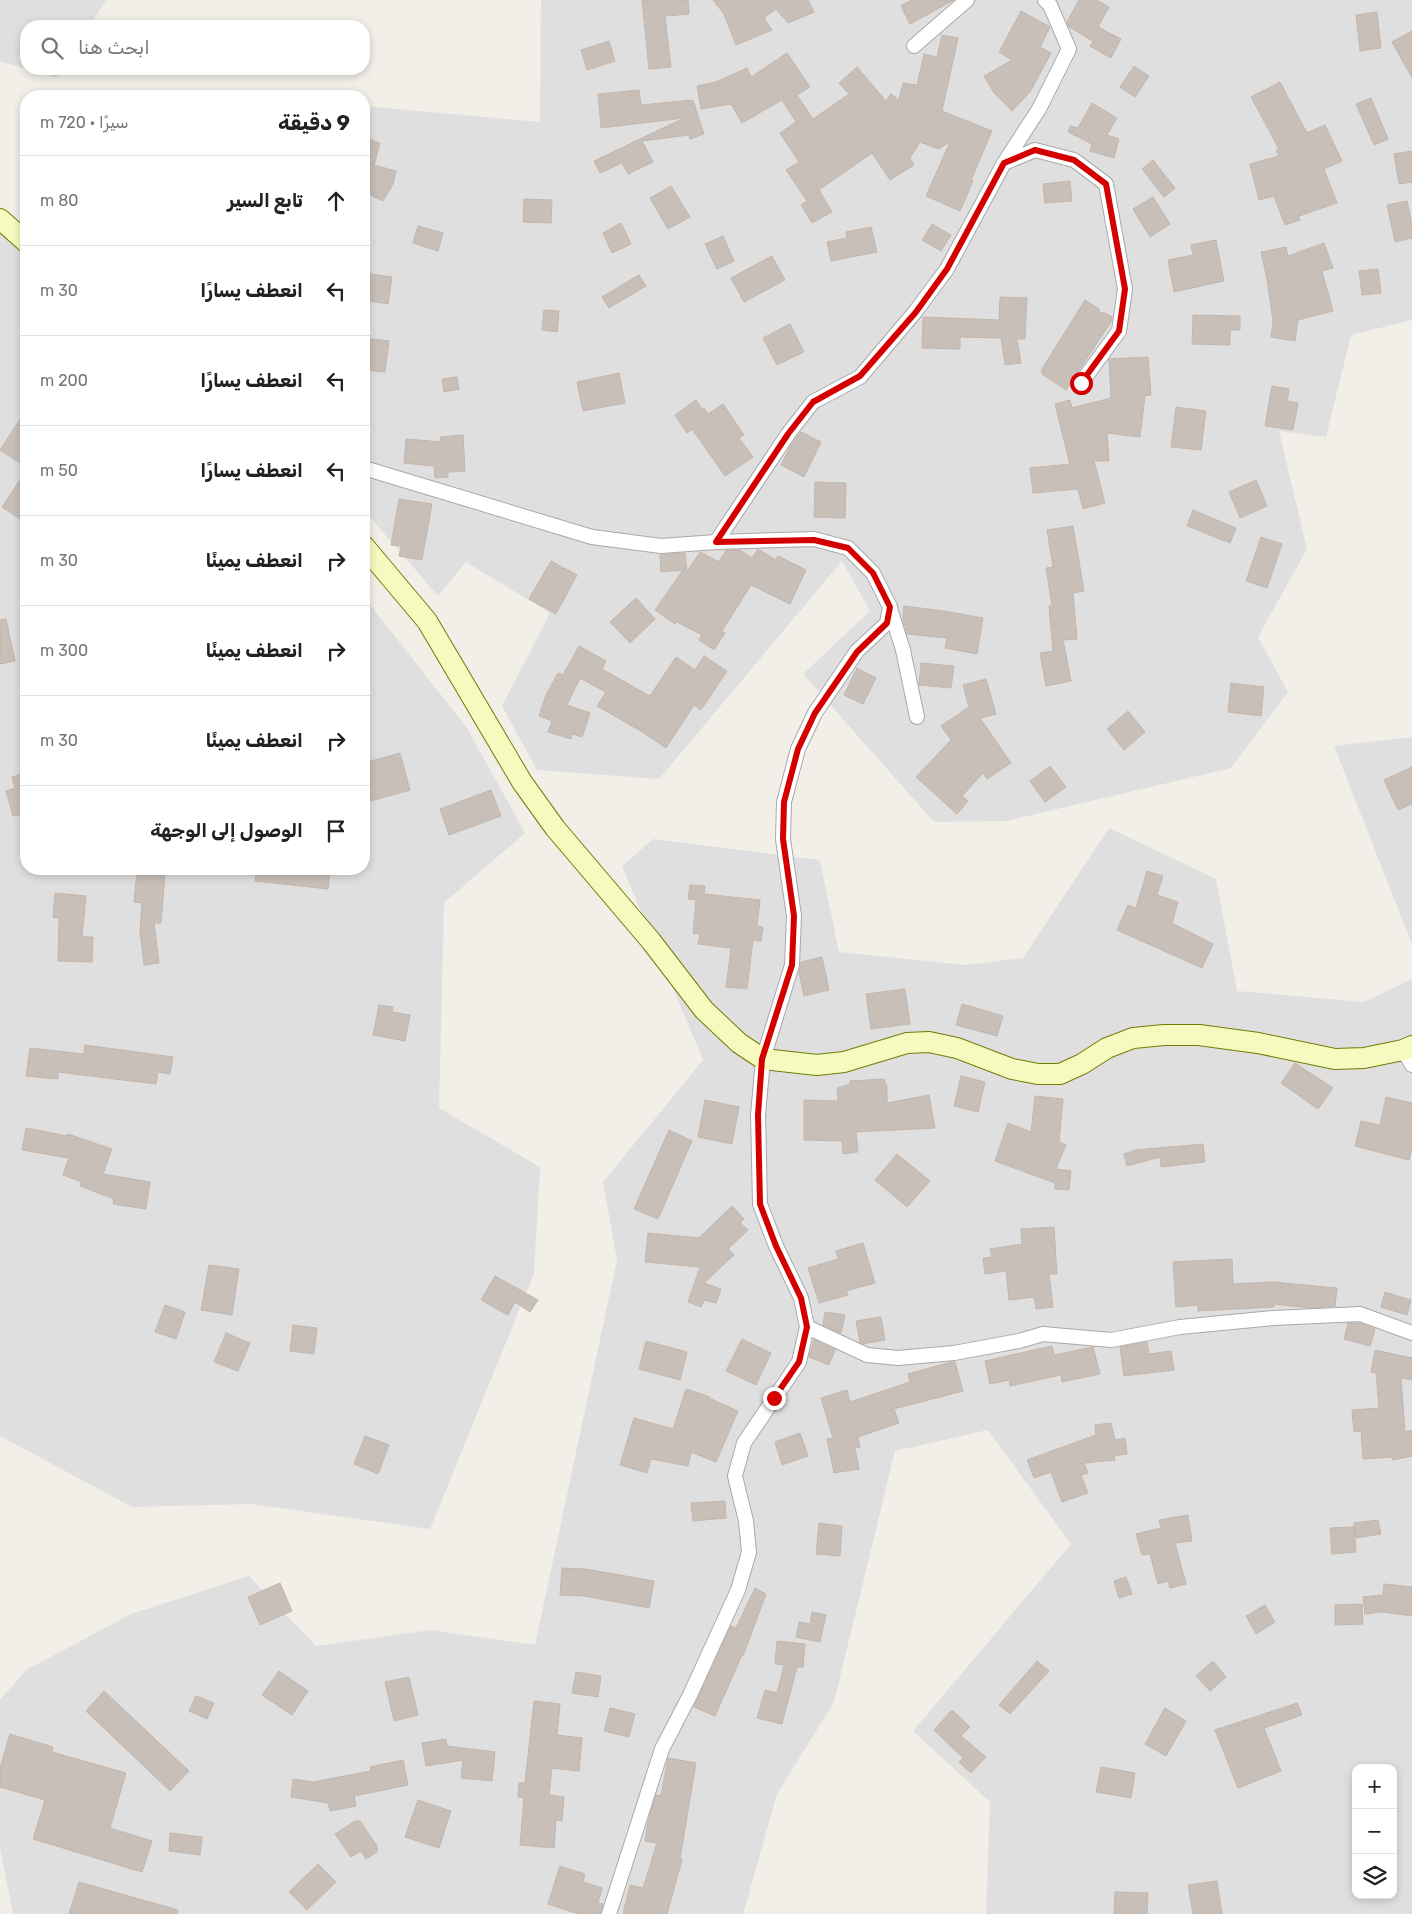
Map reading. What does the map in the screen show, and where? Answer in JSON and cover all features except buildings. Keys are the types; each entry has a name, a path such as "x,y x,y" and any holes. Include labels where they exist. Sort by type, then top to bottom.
{"main road":[{"path":"0,219 20,237"},
{"path":"370,553 427,621 522,782 555,828 651,941 704,1010 739,1043 762,1059 817,1065 844,1062 907,1043 929,1042 957,1048 1012,1069 1038,1074 1060,1074 1082,1064 1107,1048 1133,1038 1164,1035 1199,1035 1258,1043 1335,1059 1409,1054"}],"street":[{"path":"914,46 967,0"},
{"path":"716,542 788,434 813,402 860,376 916,312 947,269 1004,163 1039,109 1070,49 1050,5 1045,0"},
{"path":"1004,163 1035,150 1074,160 1106,184 1125,289 1119,331 1081,383"},
{"path":"370,470 592,537 661,546 716,542 814,540 848,548 873,573 890,607 903,650 917,717"},
{"path":"609,1914 662,1749 690,1695 734,1599 745,1567 749,1552 746,1521 735,1476 744,1443 799,1362 807,1327 801,1298 776,1246 760,1204 758,1115 762,1059 792,965 794,916 783,839 784,802 798,749 815,713 857,652 887,623 890,607"},
{"path":"807,1327 867,1355 898,1358 954,1353 1019,1341 1043,1334 1111,1340 1180,1326 1273,1318 1360,1314 1412,1333"}],"shaded area":[{"path":"0,0 106,0 93,20 20,20 20,67 0,61"},
{"path":"541,0 1412,0 1412,320 1351,335 1326,437 1279,431 1307,549 1258,637 1288,692 1231,768 1006,821 934,822 803,674 870,611 842,561 659,779 537,770 502,706 550,613 466,562 438,596 370,517 370,107 540,122"},
{"path":"46,75 58,75 56,78"},
{"path":"0,228 20,246 20,875 370,875 370,605 467,728 525,833 444,903 439,1108 540,1167 534,1274 430,1529 251,1504 132,1507 0,1436"},
{"path":"1412,737 1412,944 1334,746"},
{"path":"1109,828 1216,879 1237,991 1364,1002 1412,979 1412,1914 986,1914 990,1802 913,1731 1071,1544 988,1430 895,1451 834,1702 777,1794 743,1914 13,1914 0,1849 0,1700 26,1670 131,1614 249,1576 316,1646 431,1630 535,1645 617,1260 603,1182 703,1060 622,866 653,839 820,860 839,952 966,965 1023,958"}],"route":[{"path":"774,1398 799,1362 807,1327 801,1298 776,1246 760,1204 758,1115 762,1059 792,965 794,916 783,839 784,802 798,749 815,713 857,652 887,623 890,607 873,573 848,548 814,540 716,542 788,434 813,402 860,376 916,312 947,269 1004,163 1035,150 1074,160 1106,184 1125,289 1119,331 1081,383"}]}
